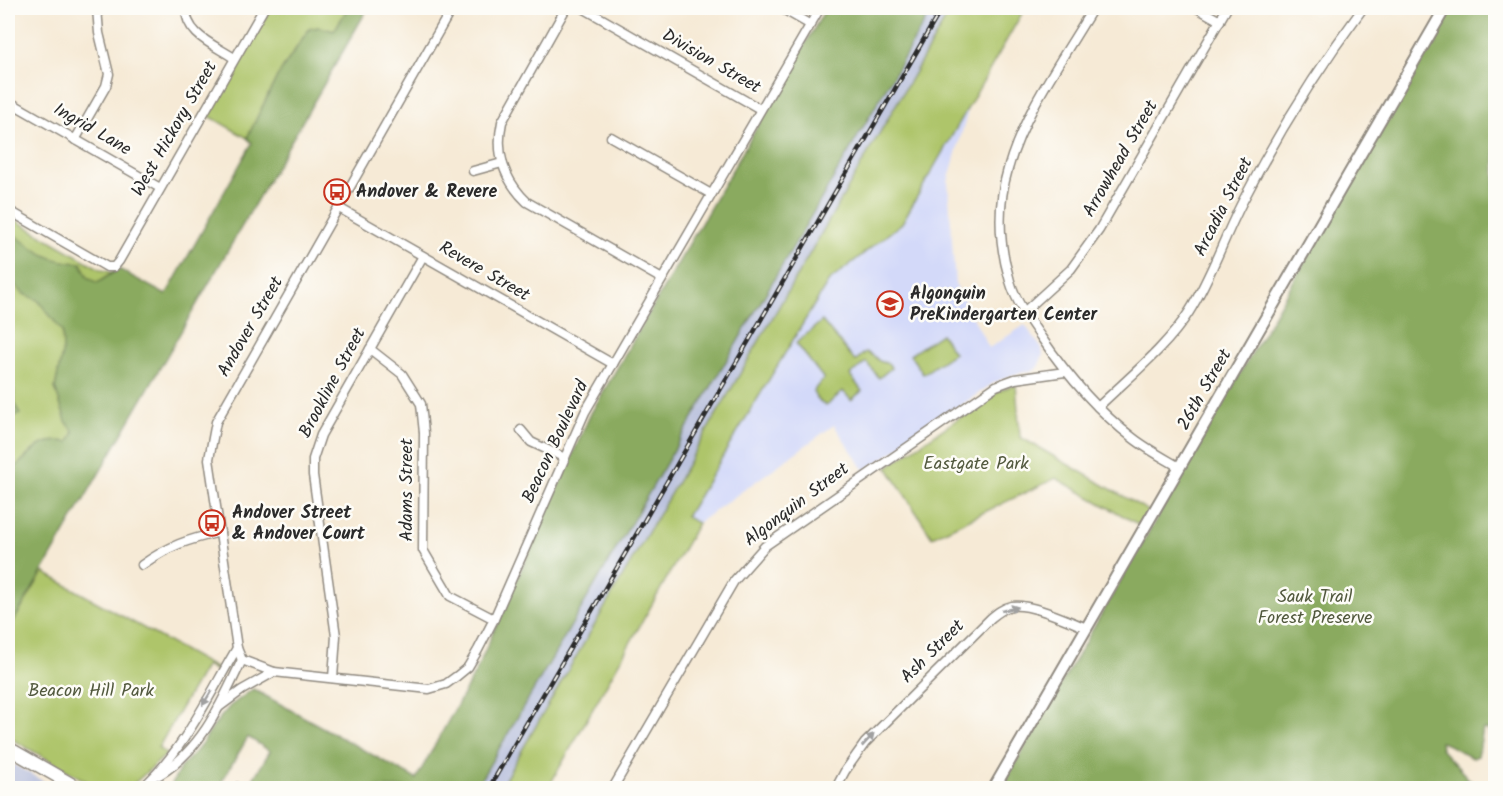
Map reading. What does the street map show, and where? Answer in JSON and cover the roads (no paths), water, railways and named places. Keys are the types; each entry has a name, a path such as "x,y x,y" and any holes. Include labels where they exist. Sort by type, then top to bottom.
{"main road":[{"path":"8,748 78,789"}],"street":[{"path":"75,140 106,86 109,74 99,33 97,8"},
{"path":"186,8 189,23 195,33 234,57"},
{"name":"West Hickory Street","path":"8,210 108,267 114,267 264,8"},
{"name":"Andover Street","path":"242,660 237,648 209,459 216,422 452,8"},
{"path":"566,8 505,113 499,141 502,163 512,186 527,202 662,279"},
{"name":"Division Street","path":"583,8 760,109"},
{"path":"781,8 809,24"},
{"name":"Beacon Boulevard","path":"274,672 429,689 446,684 468,667 494,619 585,412 820,8"},
{"path":"1093,8 1031,113 1018,140 1008,170 1002,196 1000,222 1010,282 1024,312 1065,372 1098,408 1133,438 1179,467"},
{"path":"1197,8 1220,21"},
{"name":"Arrowhead Street","path":"1024,312 1071,269 1099,230 1227,8"},
{"name":"Arcadia Street","path":"1098,408 1169,338 1189,313 1246,195 1300,101 1363,8"},
{"name":"26th Street","path":"994,789 1445,8"},
{"name":"Ingrid Lane","path":"8,101 160,188"},
{"path":"611,137 711,194"},
{"path":"473,171 502,163"},
{"name":"Revere Street","path":"339,208 613,364"},
{"name":"Brookline Street","path":"333,678 336,636 313,475 313,459 321,435 423,256"},
{"name":"Adams Street","path":"370,349 402,374 421,404 424,433 423,550 450,596 494,619"},
{"name":"Algonquin Street","path":"613,789 734,581 765,546 996,386 1015,379 1065,372"},
{"path":"521,430 531,442 565,458"},
{"path":"142,565 161,551 180,542 220,532"},
{"name":"Ash Street","path":"836,789 845,771 865,743 1001,610 1013,606 1024,606 1087,628"},
{"path":"142,789 175,753 237,648"},
{"path":"154,778 171,768 201,737 242,660 274,672"},
{"path":"219,707 242,690 274,672"}],"railway":[{"path":"489,788 942,8"}],"place":[{"name":"Andover & Revere","path":"337,192"},
{"name":"Algonquin PreKindergarten Center","path":"890,304"},
{"name":"Andover Street & Andover Court","path":"212,523"}],"park label":[{"name":"Eastgate Park","path":"976,464"},
{"name":"Sauk Trail Forest Preserve","path":"1315,607"},
{"name":"Beacon Hill Park","path":"91,691"}]}
